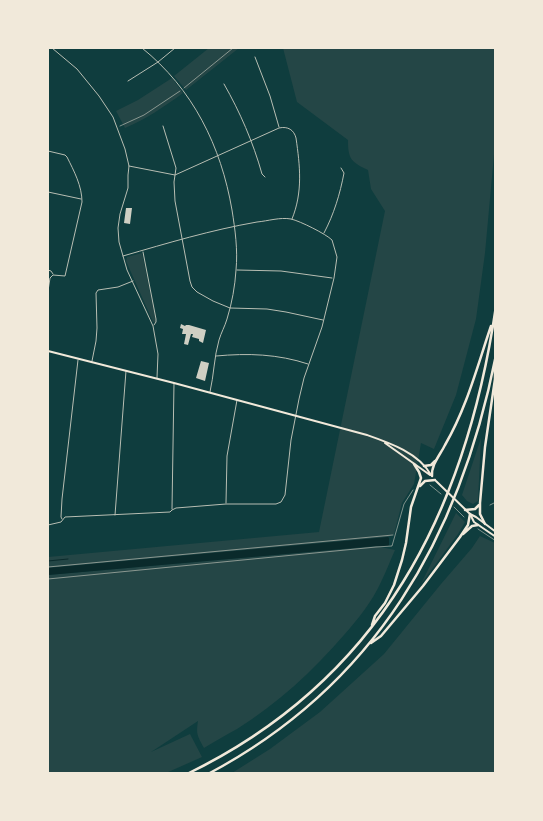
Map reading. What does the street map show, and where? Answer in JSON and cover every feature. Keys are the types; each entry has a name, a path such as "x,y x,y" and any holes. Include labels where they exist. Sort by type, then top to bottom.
{"highway":[{"path":"187,774 249,740 295,705 349,654 397,592 428,538 447,496 466,442 486,361 496,306"},
{"path":"432,476 432,469 454,430 469,395 494,320"},
{"path":"486,525 480,514 480,503 495,356"},
{"path":"208,774 287,724 347,668 388,619 409,588 432,548 458,490 483,412 495,356"},
{"path":"424,466 431,465 438,458"},
{"path":"370,629 375,616 388,598 398,574 406,543 411,507 418,489 420,475 414,464"},
{"path":"418,489 425,481 436,480"},
{"path":"465,510 476,509 480,503"},
{"path":"368,645 381,636 390,626 460,537 468,525 470,514"},
{"path":"460,537 472,526 478,525"}],"main road":[{"path":"48,351 210,392 382,440 402,450 428,469 432,476"},
{"path":"382,440 432,476 465,510 494,531"},
{"path":"470,514 474,522 484,531 496,537"}],"street":[{"path":"50,48 70,63 99,96 112,115 125,149 129,166 128,188 120,214 119,242 127,270 153,326 158,354 157,379"},
{"path":"142,48 173,78 204,123 218,154 228,188 235,226 236,270 230,308 219,338 210,392"},
{"path":"128,81 158,62 175,48"},
{"path":"255,57 270,96 279,128"},
{"path":"224,84 238,109 254,148 262,174 265,177"},
{"path":"162,126 176,168 174,182 175,201 190,280 196,292 230,308 286,312 324,320"},
{"path":"129,166 175,175 279,128 290,128 294,133 300,164 300,188 292,220"},
{"path":"48,151 67,156 80,185 82,199 65,276 53,275 48,270"},
{"path":"324,234 334,211 342,182 344,173 341,168"},
{"path":"48,192 82,199"},
{"path":"48,525 56,524 65,517 170,512 196,506 226,504 276,504 284,498 291,440 299,399 324,320 334,278 336,250 332,240 324,234 292,220 277,219 235,226 123,256"},
{"path":"143,251 156,319 153,326"},
{"path":"236,270 281,270 334,278"},
{"path":"48,291 50,278 53,275"},
{"path":"92,362 96,341 96,293 98,290 118,287 133,281"},
{"path":"216,356 257,354 294,359 309,364"},
{"path":"62,520 78,359"},
{"path":"115,515 126,371"},
{"path":"172,510 174,383"},
{"path":"226,504 227,456 237,400"}],"path":[{"path":"117,128 144,115 182,90 233,48"},
{"path":"425,481 441,494"},
{"path":"48,579 392,546 404,504 415,486"},
{"path":"490,505 496,502"},
{"path":"484,531 496,541"},
{"path":"48,567 395,535"}],"shaded area":[{"path":"209,48 239,48 186,90 174,76"},
{"path":"283,48 495,48 495,144 485,253 476,319 456,395 434,449 421,443 414,484 402,503 394,534 388,537 48,568 48,557 319,532 385,211 371,189 368,170 354,162 350,156 348,140 297,102"},
{"path":"172,78 183,93 155,112 125,128 116,111 138,100"},
{"path":"142,253 155,323 126,261 127,257"},
{"path":"481,438 478,501 473,504 462,495"},
{"path":"456,513 465,522 421,584"},
{"path":"480,536 495,543 495,773 232,773 270,749 320,712 384,654"},
{"path":"388,537 388,546 48,575 48,568"},
{"path":"376,546 395,550 373,596 344,635 294,686 252,719 204,748 198,734 198,721 151,752 190,734 202,757 166,773 48,774 48,575"}],"building":[{"path":"126,208 132,208 130,224 124,223"},
{"path":"181,324 206,330 203,343 199,339 192,337 193,334 191,334 188,345 184,344 186,334 182,334"},
{"path":"201,361 209,363 205,381 196,378"}],"waterway":[{"path":"48,561 68,559"}]}
